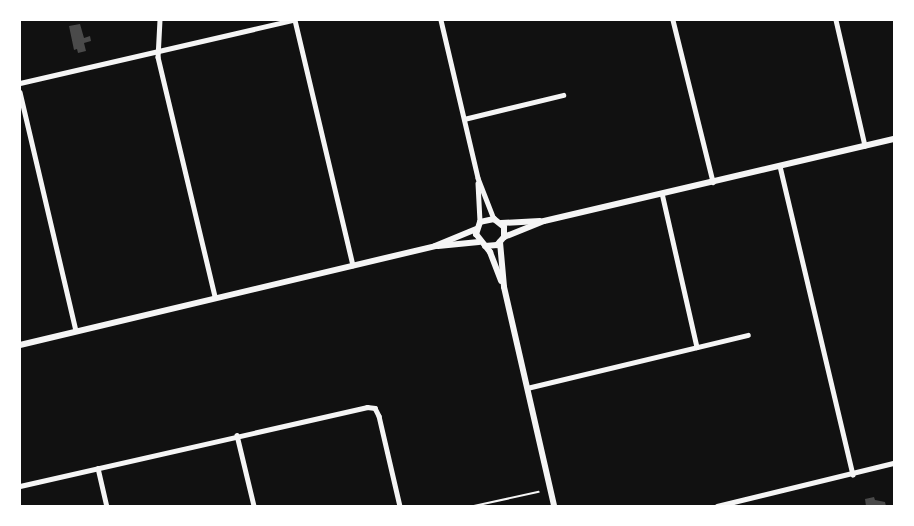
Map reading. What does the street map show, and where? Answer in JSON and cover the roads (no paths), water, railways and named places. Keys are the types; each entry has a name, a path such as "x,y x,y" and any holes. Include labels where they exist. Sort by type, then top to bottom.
{"street":[{"path":"160,20 157,51 215,297"},
{"path":"20,83 294,20 353,265"},
{"path":"441,20 478,178 495,219 501,223 544,221 894,140"},
{"path":"673,20 713,182"},
{"path":"836,20 865,146"},
{"path":"20,92 76,331"},
{"path":"464,119 562,95"},
{"path":"780,166 853,474"},
{"path":"20,345 435,246 476,230 480,222 478,178"},
{"path":"662,194 698,346"},
{"path":"480,222 495,219"},
{"path":"435,246 482,244 502,240 544,221"},
{"path":"501,223 504,287 554,507"},
{"path":"476,230 504,287"},
{"path":"527,388 748,334"},
{"path":"20,486 367,406 375,408 400,507"},
{"path":"237,435 254,507"},
{"path":"717,507 894,464"},
{"path":"98,468 107,507"}]}
